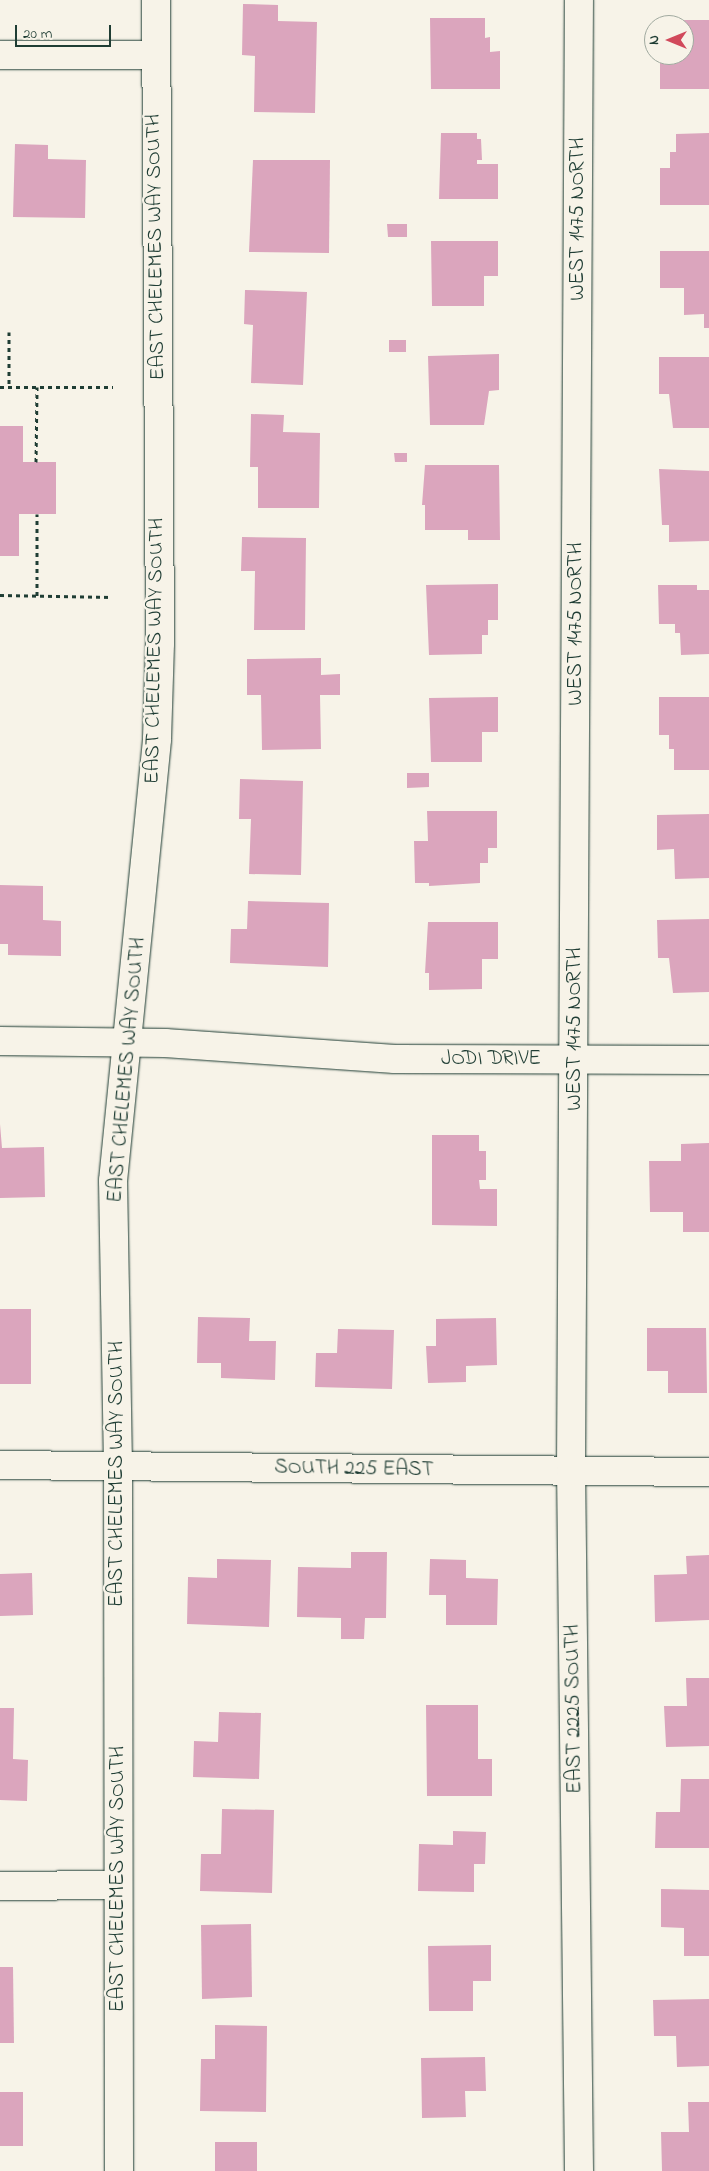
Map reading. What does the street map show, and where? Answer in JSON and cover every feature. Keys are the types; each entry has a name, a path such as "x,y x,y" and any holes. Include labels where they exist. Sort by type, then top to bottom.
{"street":[{"name":"EAST CHELEMES WAY SOUTH","path":"118,2171 118,1466 113,1181 157,739 160,652 156,0"},
{"name":"WEST 1475 NORTH","path":"574,1247 579,0"},
{"path":"0,55 155,55"},
{"name":"JODI DRIVE","path":"0,1041 128,1042 394,1059 709,1060"},
{"name":"EAST 2225 SOUTH","path":"574,1247 571,1471 579,2171"},
{"name":"SOUTH 225 EAST","path":"0,1465 709,1472"},
{"path":"0,1886 118,1884"}],"path":[{"path":"9,332 9,387"},
{"path":"0,387 113,387"},
{"path":"36,462 37,387"},
{"path":"37,514 37,596"},
{"path":"0,595 112,597"}],"building":[{"path":"243,4 278,5 278,21 317,22 315,113 254,112 255,56 242,55"},
{"path":"430,18 485,18 485,38 490,37 490,52 500,51 500,89 431,89"},
{"path":"694,20 709,20 709,89 660,89 660,65 694,65"},
{"path":"441,133 477,133 477,139 481,139 482,160 477,160 477,164 498,164 498,199 439,199"},
{"path":"709,133 709,205 660,205 660,168 670,168 670,152 676,152 676,134"},
{"path":"15,144 48,145 48,159 86,160 85,218 13,217"},
{"path":"253,160 330,160 329,253 249,252"},
{"path":"387,224 407,224 407,237 388,237"},
{"path":"431,241 498,241 498,276 484,276 484,306 432,306"},
{"path":"660,251 709,251 709,328 704,328 704,314 684,315 684,288 660,288"},
{"path":"245,290 307,292 303,385 251,383 253,325 244,324"},
{"path":"389,340 406,340 406,352 389,352"},
{"path":"499,354 499,390 489,391 484,425 430,425 428,356"},
{"path":"659,357 709,357 709,428 673,428 669,394 659,394"},
{"path":"251,414 284,415 283,432 320,433 319,508 258,508 258,467 250,467"},
{"path":"0,426 23,426 23,462 56,462 56,514 19,514 19,556 0,556"},
{"path":"394,453 407,453 407,462 395,462"},
{"path":"425,465 499,465 500,540 468,540 468,530 425,530 425,505 422,505"},
{"path":"659,469 709,471 709,541 669,542 669,525 662,525"},
{"path":"242,537 306,538 305,630 254,630 255,571 241,571"},
{"path":"498,584 498,620 488,620 488,635 482,635 482,654 429,655 426,585"},
{"path":"658,585 697,585 697,590 709,590 709,654 681,655 680,633 675,633 675,624 659,624"},
{"path":"321,658 321,675 340,674 340,695 320,695 321,749 262,750 261,695 247,695 247,659"},
{"path":"498,697 498,732 482,732 482,762 431,762 429,698"},
{"path":"659,697 709,697 709,770 674,770 674,749 669,749 669,735 659,735"},
{"path":"407,773 429,773 429,787 407,788"},
{"path":"240,779 303,781 301,875 249,874 251,819 239,819"},
{"path":"427,811 497,811 497,848 488,848 488,863 480,863 480,883 429,886 429,883 415,883 414,841 428,841"},
{"path":"709,814 709,878 675,879 674,849 657,850 657,815"},
{"path":"0,885 43,886 43,920 61,921 61,956 8,955 8,944 0,944"},
{"path":"248,901 329,903 328,967 230,963 231,929 247,929"},
{"path":"709,919 709,992 673,993 669,958 658,958 657,920"},
{"path":"428,922 498,922 498,959 482,959 482,989 429,990 429,973 425,973"},
{"path":"0,1124 2,1148 44,1147 45,1197 0,1198"},
{"path":"432,1135 479,1135 479,1151 486,1151 486,1180 479,1180 480,1189 497,1189 497,1226 432,1225"},
{"path":"709,1143 709,1232 683,1232 683,1212 650,1212 649,1161 681,1161 681,1144"},
{"path":"0,1309 31,1309 31,1384 0,1384"},
{"path":"198,1317 250,1318 249,1341 276,1341 275,1380 221,1378 221,1363 197,1363"},
{"path":"496,1318 497,1365 466,1366 466,1382 428,1383 426,1346 436,1346 436,1319"},
{"path":"647,1328 706,1328 707,1393 668,1393 668,1371 647,1371"},
{"path":"338,1329 394,1330 392,1389 315,1387 316,1353 337,1353"},
{"path":"351,1552 387,1552 386,1618 365,1618 364,1639 341,1639 341,1618 297,1617 298,1567 351,1568"},
{"path":"709,1555 709,1620 655,1622 654,1575 687,1574 686,1556"},
{"path":"217,1559 271,1560 269,1627 187,1624 188,1577 217,1578"},
{"path":"430,1559 466,1560 466,1578 498,1579 497,1625 446,1625 446,1595 429,1595"},
{"path":"32,1573 33,1615 0,1616 0,1574"},
{"path":"686,1678 709,1678 709,1746 666,1747 664,1706 687,1706"},
{"path":"426,1705 478,1705 478,1759 492,1759 492,1796 427,1796"},
{"path":"0,1708 14,1708 13,1759 28,1760 27,1801 0,1800"},
{"path":"219,1712 261,1713 259,1779 193,1777 194,1741 218,1742"},
{"path":"681,1779 709,1779 709,1848 655,1848 656,1812 680,1812"},
{"path":"222,1809 274,1810 272,1893 200,1891 201,1854 221,1854"},
{"path":"453,1831 486,1832 485,1864 474,1864 474,1892 418,1891 419,1844 453,1845"},
{"path":"661,1889 709,1890 709,1956 684,1956 684,1928 661,1927"},
{"path":"251,1924 252,1997 202,1999 201,1925"},
{"path":"491,1945 491,1981 473,1981 473,2011 429,2011 428,1946"},
{"path":"0,1967 13,1967 14,2043 0,2043"},
{"path":"709,1999 709,2066 677,2067 676,2036 654,2036 653,2000"},
{"path":"215,2025 267,2026 266,2112 200,2111 201,2059 215,2059"},
{"path":"485,2057 486,2091 465,2091 466,2117 422,2118 421,2058"},
{"path":"0,2092 23,2092 23,2146 0,2146"},
{"path":"688,2102 709,2102 709,2171 662,2171 661,2132 689,2132"},
{"path":"215,2142 257,2142 257,2171 215,2171"}]}
